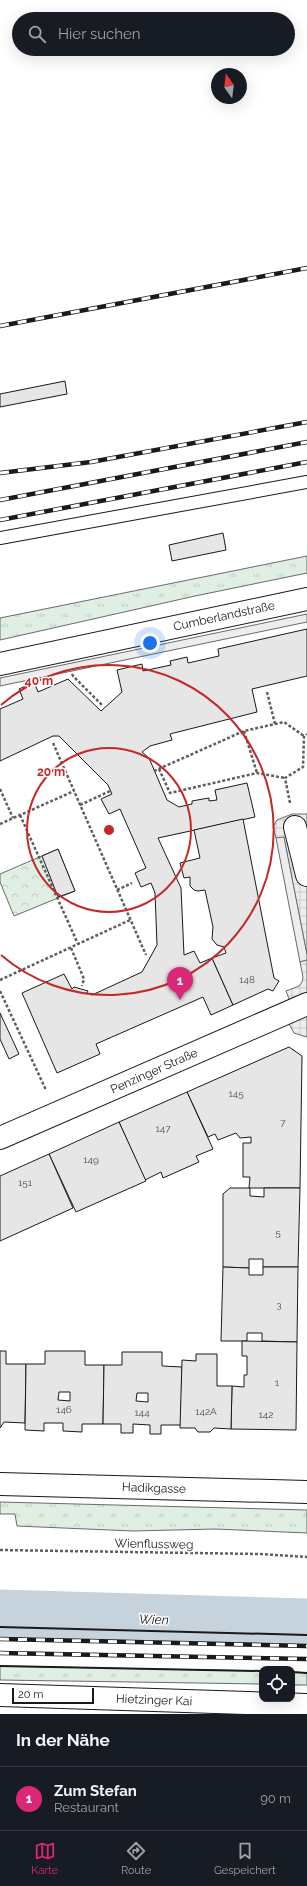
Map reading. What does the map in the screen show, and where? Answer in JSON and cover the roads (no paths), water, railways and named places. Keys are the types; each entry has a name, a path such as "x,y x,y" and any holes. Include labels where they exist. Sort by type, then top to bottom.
{"street":[{"name":"Cumberlandstraße","path":"0,664 307,599"},
{"path":"295,827 307,875"},
{"name":"Penzinger Straße","path":"0,1138 307,1004"},
{"name":"Hadikgasse","path":"0,1484 307,1492"},
{"name":"Hietzinger Kai","path":"0,1695 307,1705"}],"lane":[{"path":"0,538 307,482"}],"waterway":[{"name":"Wien","path":"0,1614 307,1623"}],"railway":[{"path":"0,326 307,268"},
{"path":"0,473 91,462 307,422"},
{"path":"0,500 307,442"},
{"path":"0,520 307,462"},
{"path":"0,1639 307,1646"},
{"path":"0,1653 307,1659"}],"place":[{"name":"Zum Stefan","path":"180,1000"}]}
